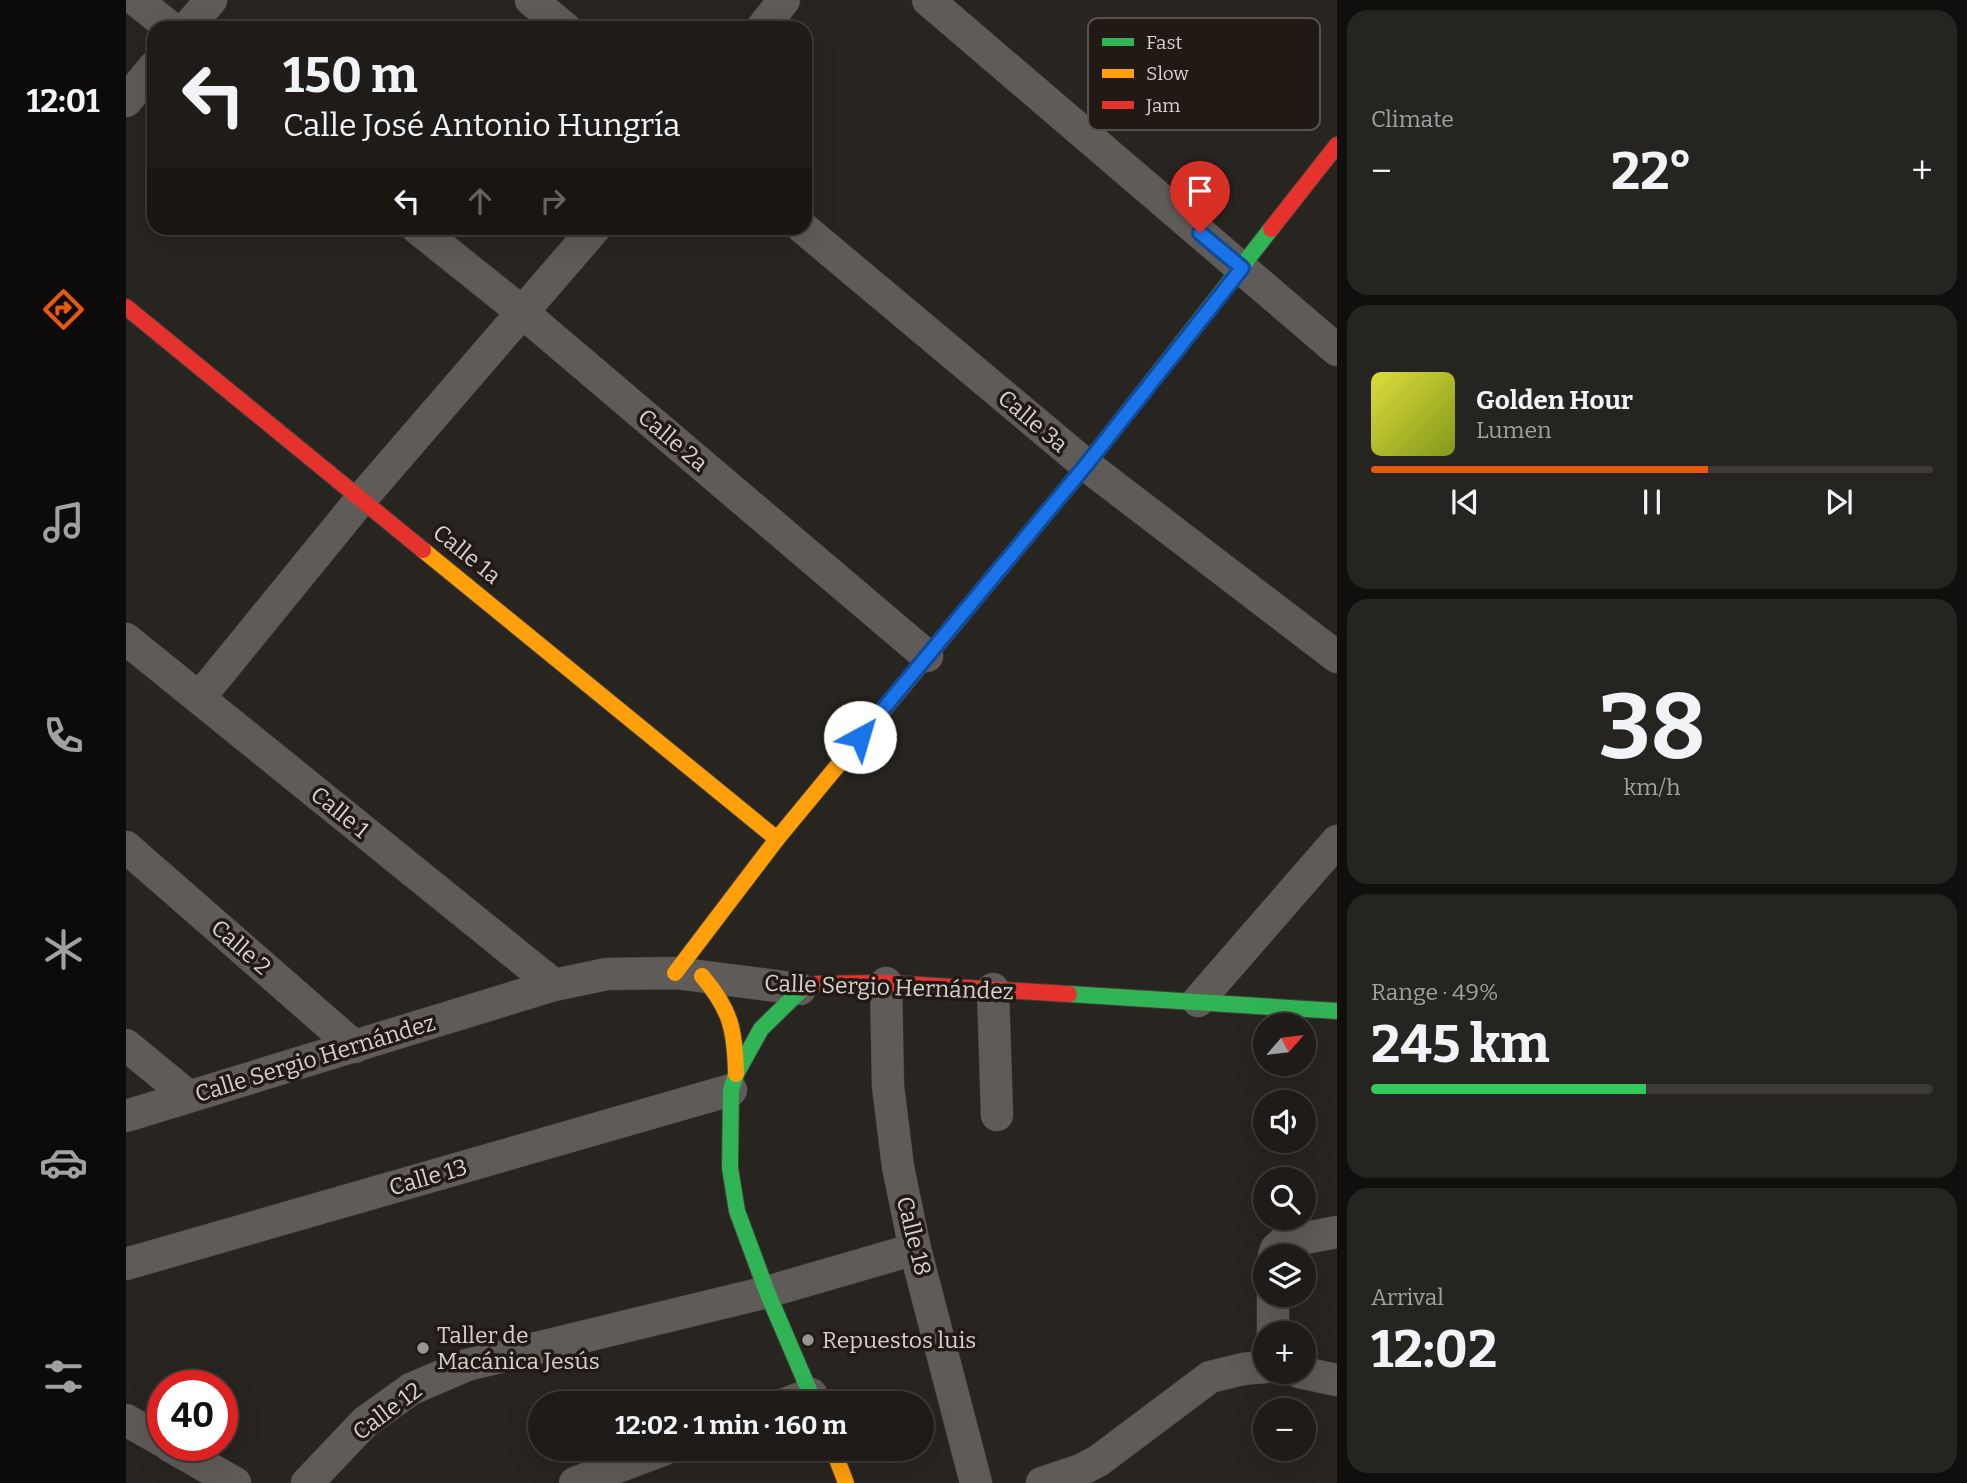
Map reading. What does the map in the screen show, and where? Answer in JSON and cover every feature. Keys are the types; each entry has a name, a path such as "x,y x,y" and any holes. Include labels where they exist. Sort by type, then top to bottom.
{"street":[{"path":"136,0 162,21"},
{"path":"193,21 211,0"},
{"path":"531,0 556,21"},
{"path":"768,21 784,0"},
{"path":"928,0 1337,350"},
{"path":"126,101 147,76"},
{"path":"801,1391 737,1211 733,1191 729,1122 736,1035 722,998 688,974 777,839 1086,465 1337,145"},
{"name":"Calle 2a","path":"426,235 522,312 927,656"},
{"path":"199,698 362,498 589,235"},
{"name":"Calle 3a","path":"811,235 1086,465 1337,657"},
{"name":"Calle 1a","path":"126,307 777,839"},
{"name":"Calle 1","path":"126,639 554,985"},
{"path":"1198,1001 1337,841"},
{"name":"Calle 2","path":"126,847 355,1047"},
{"name":"Calle Sergio Hernández","path":"126,1116 554,985 607,974 688,974 800,989 818,984 886,983 1198,1001 1335,1019"},
{"name":"Calle 18","path":"886,983 888,1086 898,1167 915,1249 976,1483"},
{"path":"734,1082 761,1029 800,989"},
{"path":"993,989 997,1115"},
{"path":"126,1045 188,1096"},
{"name":"Calle 13","path":"126,1264 734,1082"},
{"path":"1281,1244 1337,1232"},
{"name":"Calle 12","path":"307,1483 365,1422 411,1389 467,1365 767,1292 915,1249"},
{"path":"1042,1483 1098,1461 1209,1377 1253,1368"},
{"path":"1316,1376 1337,1380"},
{"path":"126,1420 147,1432"},
{"path":"196,1461 235,1483"},
{"path":"575,1483 633,1461"},
{"path":"838,1461 846,1483"}],"traffic: fast":[{"path":"948,632 1086,465 1271,229"},
{"path":"803,988 761,1029 736,1074 731,1090 730,1168 737,1211 767,1292 809,1391"},
{"path":"1069,994 1337,1011"}],"traffic: slow":[{"path":"423,550 777,839"},
{"path":"675,973 777,839 948,632"},
{"path":"702,976 719,999 730,1021 736,1074"},
{"path":"838,1461 846,1483"}],"traffic: jam":[{"path":"1271,229 1337,145"},
{"path":"126,307 423,550"},
{"path":"803,988 818,984 886,983 1069,994"}],"place":[{"name":"Repuestos luis","path":"808,1340"},
{"name":"Taller de Macánica Jesús","path":"423,1348"}],"route":[{"path":"860,737 1086,465 1242,268 1200,233"}]}
